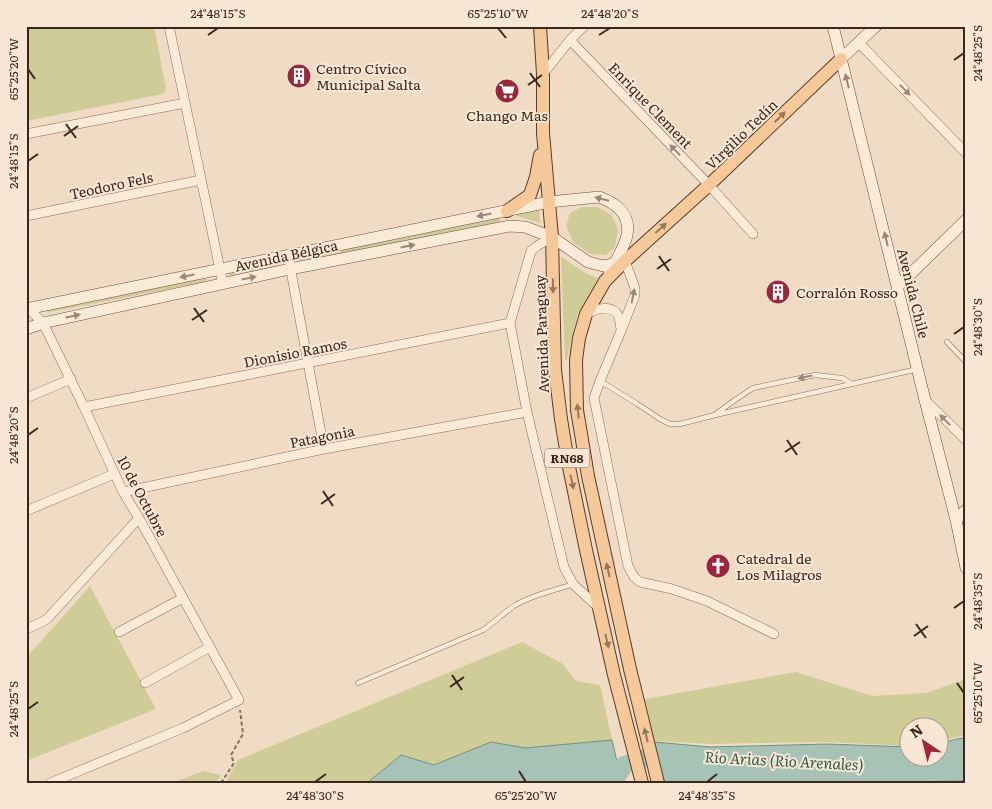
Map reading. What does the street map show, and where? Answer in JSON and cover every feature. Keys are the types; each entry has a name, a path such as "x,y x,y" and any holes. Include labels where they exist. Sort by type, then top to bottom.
{"main road":[{"name":"Avenida Paraguay","path":"540,26 543,74 543,133 552,237 555,370 560,409 568,462 599,608 642,783"},
{"name":"Avenida Chile","path":"833,26 956,520 966,568"},
{"name":"Virgilio Tedín","path":"620,262 709,185 876,26"},
{"path":"507,210 530,196 536,177 543,133"},
{"path":"549,202 599,197 606,199 618,206 624,213 628,234 623,246 620,262 603,266 588,262 552,237"},
{"name":"Avenida Bélgica","path":"27,307 549,202"},
{"path":"897,287 966,220"},
{"name":"Avenida Bélgica","path":"26,330 43,323 290,269 510,226 525,227 552,237"},
{"name":"RN68","path":"620,262 605,282 586,314 578,338 576,360 577,410 588,476 630,669 658,783"},
{"path":"956,520 966,510"}],"street":[{"path":"169,26 223,284"},
{"path":"543,74 570,40 584,26"},
{"name":"Enrique Clement","path":"570,40 709,185 753,234"},
{"path":"859,43 966,153"},
{"path":"26,134 185,103"},
{"name":"Teodoro Fels","path":"26,216 201,180"},
{"path":"552,237 531,251 510,323 527,412 564,567 573,584 599,608"},
{"path":"288,255 324,450"},
{"path":"620,262 635,288 635,296 594,398 628,566 634,577 640,582 672,589 707,601 774,634"},
{"name":"10 de Octubre","path":"27,307 43,323 84,406 123,492 239,700"},
{"path":"586,314 596,309 605,308 614,311 619,317 622,331"},
{"name":"Dionisio Ramos","path":"84,406 510,323"},
{"path":"26,398 71,379"},
{"path":"925,400 966,440"},
{"name":"Patagonia","path":"123,492 324,450 527,412"},
{"path":"26,511 114,474"},
{"path":"26,629 40,624 47,619 139,518"},
{"path":"119,632 183,598"},
{"path":"145,683 210,647"},
{"path":"50,783 183,728 239,700"}],"lane":[{"path":"947,342 966,362"},
{"path":"600,381 660,419 670,424 680,424 918,369"},
{"path":"715,415 753,388 815,374 842,378 852,384"},
{"path":"358,683 483,630 514,606 529,599 573,584"}],"path":[{"path":"222,783 234,763 231,755 243,734 239,700"}],"shaded area":[{"path":"35,26 154,26 166,89 163,94 26,121 26,30"},
{"path":"581,207 597,207 612,215 618,229 615,247 606,255 590,254 573,242 566,226 570,213"},
{"path":"539,210 540,223 516,215 517,213"},
{"path":"498,217 500,222 497,224 298,263 297,261 298,258"},
{"path":"561,257 587,274 598,278 577,316 567,360 565,360"},
{"path":"278,263 277,267 234,277 229,274 230,272"},
{"path":"206,277 207,280 204,282 48,313 46,310"},
{"path":"90,586 156,709 26,761 26,658"},
{"path":"522,642 563,664 576,681 600,685 612,740 525,748 491,742 434,765 401,755 367,783 225,783 238,760"},
{"path":"796,672 872,696 926,693 966,679 966,736 950,739 950,716 900,716 900,746 825,742 711,744 654,741 645,699"},
{"path":"203,771 221,775 215,783 172,783"}],"water":[{"path":"966,738 966,781 664,783 654,742 711,747 827,744 900,747 900,766 950,766 950,741"},
{"path":"612,740 622,783 367,783 401,755 434,765 491,742 525,748"}],"waterway":[{"name":"Río Arias (Río Arenales)","path":"613,783 624,765 660,753 668,753"}],"place":[{"name":"Centro Cívico Municipal Salta","path":"299,76"},
{"name":"Chango Mas","path":"507,91"},
{"name":"Corralón Rosso","path":"778,292"},
{"name":"Catedral de Los Milagros","path":"718,566"}]}
